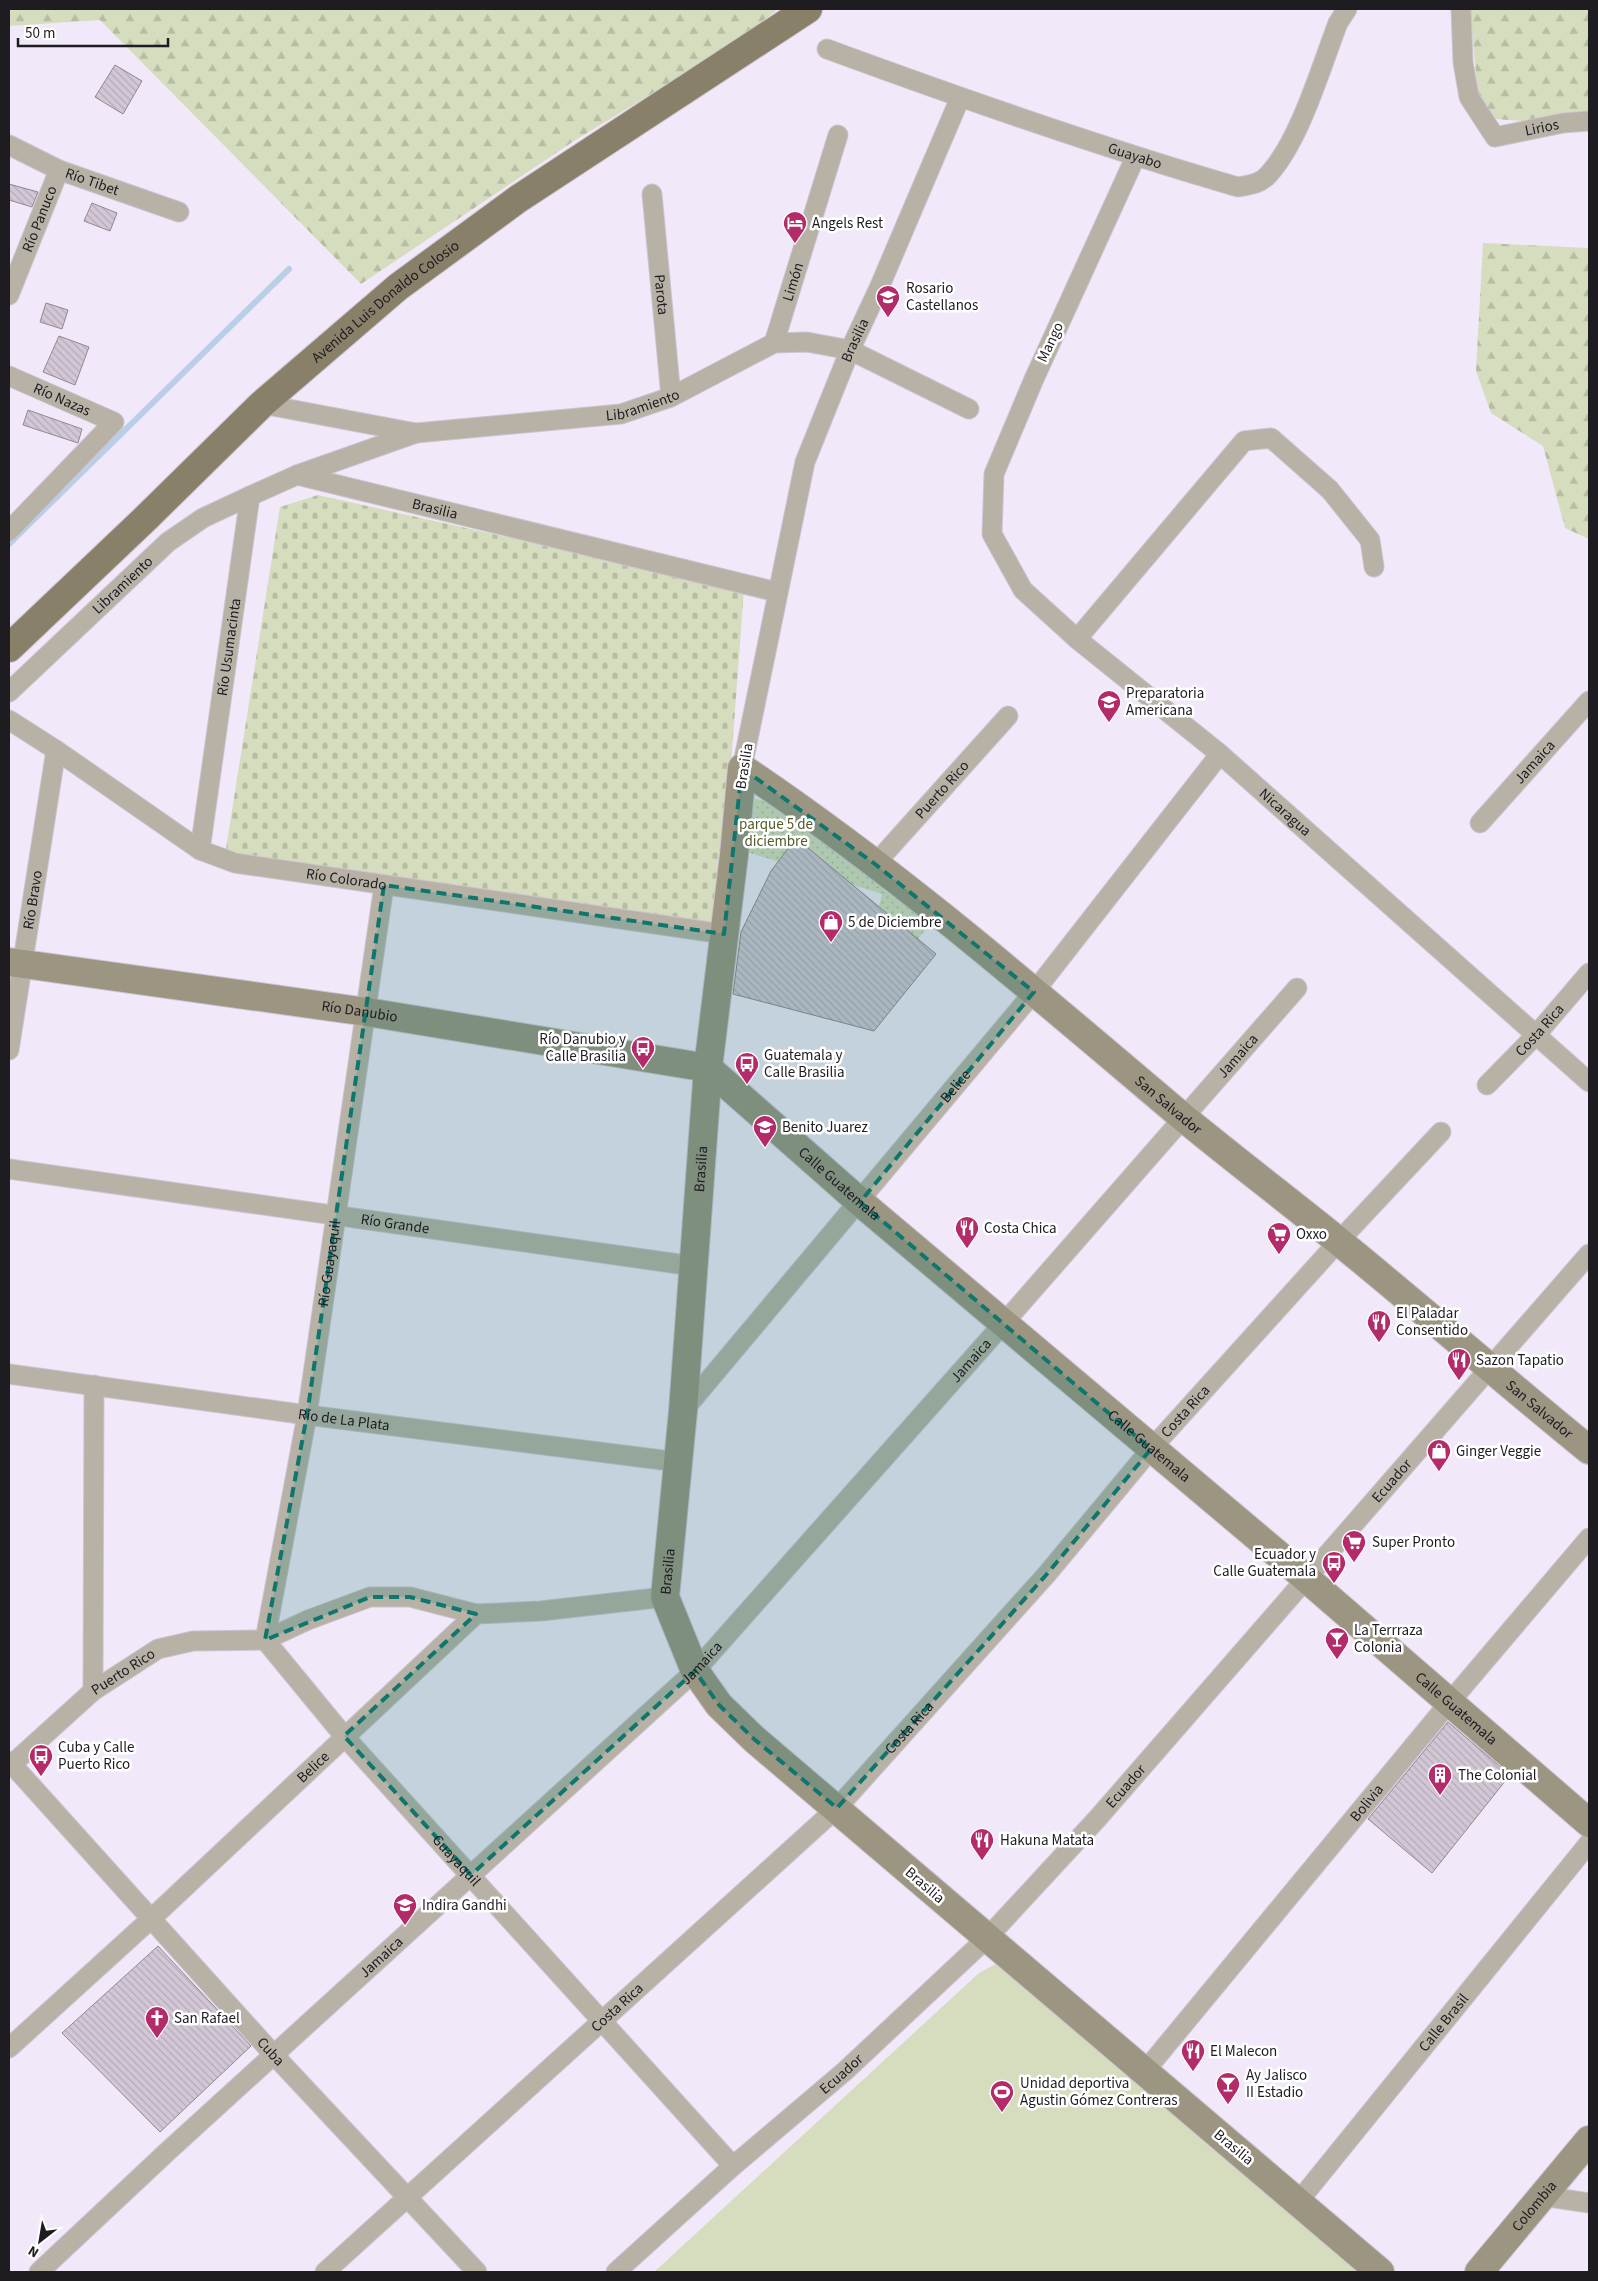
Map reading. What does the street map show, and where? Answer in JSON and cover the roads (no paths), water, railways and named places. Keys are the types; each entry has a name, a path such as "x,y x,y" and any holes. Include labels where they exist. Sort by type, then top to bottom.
{"main road":[{"name":"Avenida Luis Donaldo Colosio","path":"9,648 147,517 262,404 398,287 518,199 808,9"}],"street":[{"name":"Guayabo","path":"828,48 960,98 1136,158 1238,186 1254,184 1269,175 1293,139 1338,23 1347,9"},
{"name":"Lirios","path":"1461,9 1463,62 1469,97 1495,137 1563,123 1589,120"},
{"name":"Brasilia","path":"960,98 879,288 850,350 805,462 742,768 708,1068 692,1266 683,1411 665,1597 695,1671 719,1705 754,1739 1380,2272"},
{"name":"Limón","path":"774,343 838,135"},
{"name":"Río Tibet","path":"9,145 59,170 179,212"},
{"name":"Mango","path":"992,534 994,474 1034,379 1136,158"},
{"name":"Río Panuco","path":"9,295 59,170"},
{"name":"Parota","path":"652,194 671,397"},
{"name":"Libramiento","path":"297,475 416,433 621,414 671,397 774,343 807,342 850,350 969,409"},
{"name":"Río Nazas","path":"9,376 114,422 9,531"},
{"path":"262,404 416,433"},
{"path":"1077,639 1244,441 1271,438 1330,490 1370,540 1374,567"},
{"path":"250,496 297,475"},
{"name":"Brasilia","path":"297,475 777,592"},
{"name":"Libramiento","path":"9,692 168,542 203,518 250,496"},
{"name":"Río Usumacinta","path":"200,850 250,496"},
{"name":"Nicaragua","path":"992,534 1023,590 1077,639 1220,754 1589,1082"},
{"name":"Jamaica","path":"1480,823 1589,702"},
{"name":"Puerto Rico","path":"875,864 1008,716"},
{"name":"Río Colorado","path":"9,720 56,750 200,850 236,863 724,934"},
{"name":"Río Bravo","path":"9,1050 16,963 56,750"},
{"name":"Belice","path":"683,1411 1034,992 1220,754"},
{"name":"San Salvador","path":"742,768 783,795 875,864 1034,992 1183,1117 1339,1241 1489,1369 1589,1450"},
{"name":"Río Guayaquil","path":"265,1640 307,1415 384,885"},
{"name":"Río Danubio","path":"16,963 367,1012 708,1068"},
{"name":"Costa Rica","path":"1487,1085 1536,1036 1589,973"},
{"name":"Jamaica","path":"39,2272 273,2054 695,1671 1003,1324 1297,988"},
{"name":"Calle Guatemala","path":"708,1068 860,1202 1307,1579 1449,1704 1589,1823"},
{"name":"Costa Rica","path":"325,2272 837,1808 1047,1574 1151,1449 1339,1241 1441,1132"},
{"name":"Río Grande","path":"9,1169 692,1266"},
{"name":"Ecuador","path":"616,2272 732,2166 845,2071 987,1938 1097,1819 1589,1254"},
{"name":"Río de La Plata","path":"9,1374 307,1415 678,1462"},
{"path":"93,1692 94,1385"},
{"name":"Bolivia","path":"1145,2071 1589,1538"},
{"path":"265,1640 308,1620 370,1597 410,1597 476,1614 541,1611 665,1597"},
{"name":"Belice","path":"9,2048 152,1918 476,1614"},
{"name":"Puerto Rico","path":"10,1764 93,1692 158,1649 193,1641 265,1640"},
{"name":"Guayaquil","path":"265,1640 344,1736 732,2166"},
{"name":"Cuba","path":"10,1764 152,1918 273,2054 408,2196 477,2272"},
{"name":"Calle Brasil","path":"1298,2202 1589,1844"},
{"name":"Colombia","path":"1479,2272 1589,2140"},
{"path":"1542,2196 1589,2203"}],"waterway":[{"path":"9,544 289,269"}],"place":[{"name":"Angels Rest","path":"795,244"},
{"name":"Rosario Castellanos","path":"888,318"},
{"name":"Preparatoria Americana","path":"1109,723"},
{"name":"5 de Diciembre","path":"831,943"},
{"name":"Río Danubio y Calle Brasilia","path":"643,1069"},
{"name":"Guatemala y Calle Brasilia","path":"747,1085"},
{"name":"Benito Juarez","path":"765,1148"},
{"name":"Costa Chica","path":"967,1249"},
{"name":"Oxxo","path":"1279,1255"},
{"name":"El Paladar Consentido","path":"1379,1343"},
{"name":"Sazon Tapatio","path":"1459,1381"},
{"name":"Ginger Veggie","path":"1439,1472"},
{"name":"Super Pronto","path":"1354,1563"},
{"name":"Ecuador y Calle Guatemala","path":"1334,1584"},
{"name":"La Terrraza Colonia","path":"1337,1660"},
{"name":"Cuba y Calle Puerto Rico","path":"41,1777"},
{"name":"The Colonial","path":"1440,1796"},
{"name":"Hakuna Matata","path":"982,1861"},
{"name":"Indira Gandhi","path":"405,1926"},
{"name":"San Rafael","path":"157,2039"},
{"name":"El Malecon","path":"1193,2072"},
{"name":"Ay Jalisco II Estadio","path":"1228,2105"},
{"name":"Unidad deportiva Agustin Gómez Contreras","path":"1002,2113"}],"park label":[{"name":"parque 5 de diciembre","path":"776,832"}]}
